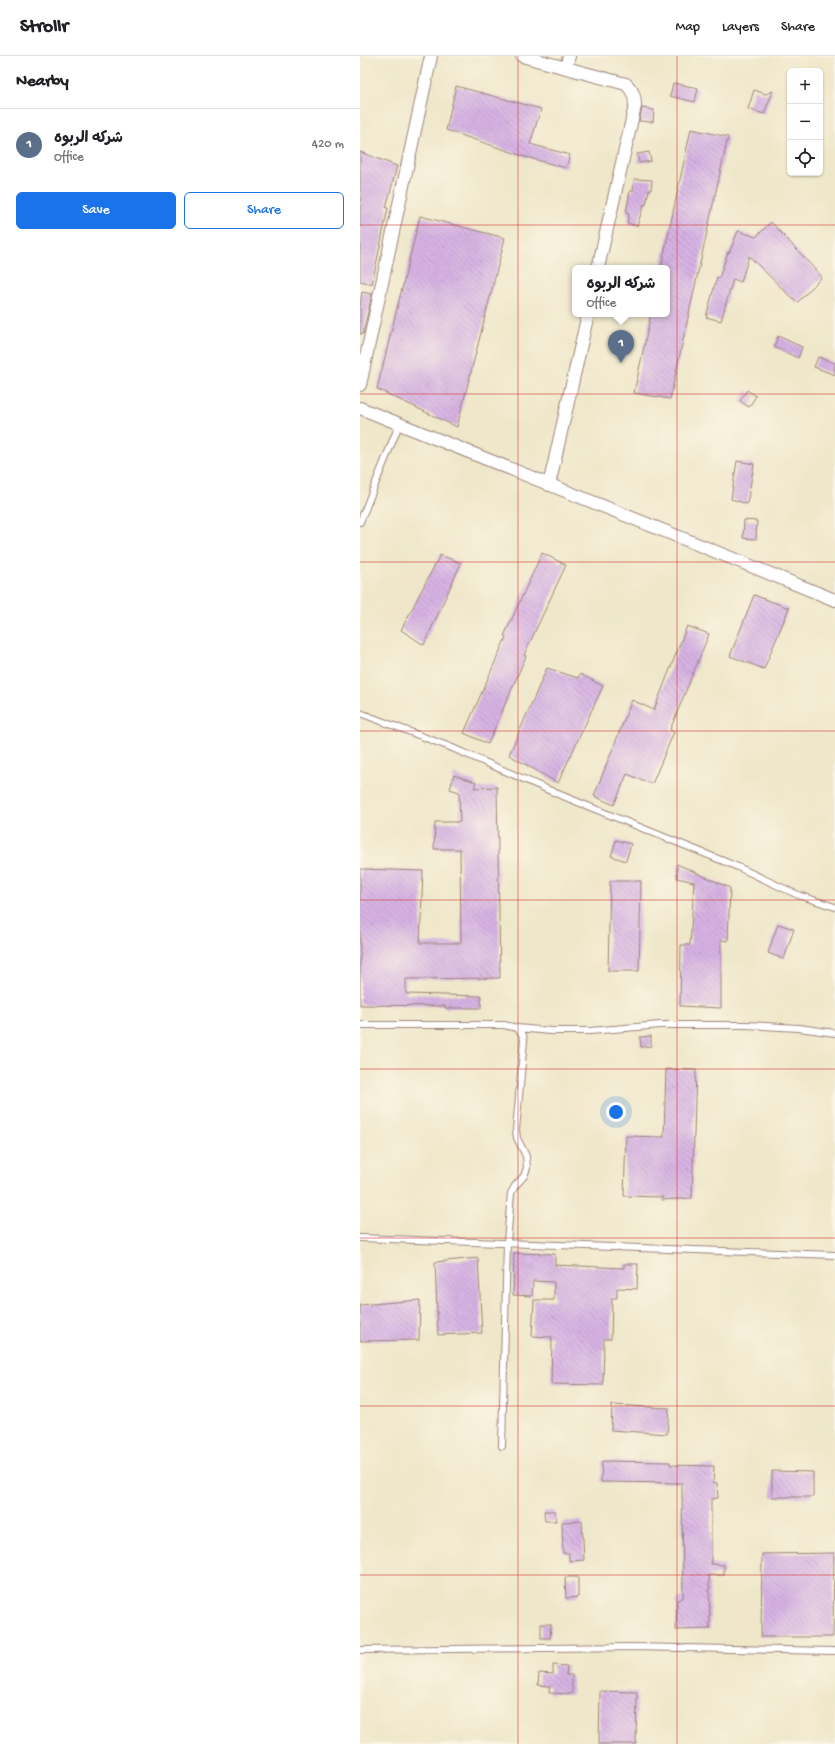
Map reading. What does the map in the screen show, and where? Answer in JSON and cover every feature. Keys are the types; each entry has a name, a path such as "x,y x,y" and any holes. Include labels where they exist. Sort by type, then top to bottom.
{"street":[{"path":"360,385 431,56"},
{"path":"522,56 567,62 626,84 635,95 635,106 599,265"},
{"path":"549,485 587,317"},
{"path":"360,408 835,600"}],"lane":[{"path":"360,522 399,425"},
{"path":"360,713 450,747 558,794 738,867 798,895 835,907"},
{"path":"360,1025 504,1025 551,1032 590,1031 660,1025 746,1025 799,1028 835,1033"},
{"path":"502,1446 507,1242 511,1193 524,1176 527,1168 526,1156 517,1138 516,1130 524,1040 517,1028"},
{"path":"360,1238 507,1242 835,1255"},
{"path":"360,1650 632,1647 835,1652"}],"building":[{"path":"673,83 698,88 695,102 670,96"},
{"path":"456,86 541,109 530,144 570,155 566,168 526,157 446,130"},
{"path":"754,90 766,94 773,91 764,114 748,109"},
{"path":"642,108 654,110 653,122 639,121"},
{"path":"691,129 728,137 670,399 634,393 650,317 670,317 670,265 662,265"},
{"path":"360,152 397,166 386,208 388,208 372,284 360,281"},
{"path":"649,152 651,161 639,163 637,154"},
{"path":"634,179 652,180 651,190 649,190 646,205 644,204 637,226 627,223 629,214 626,213 630,191 633,191"},
{"path":"420,216 505,238 457,427 377,389"},
{"path":"771,222 822,277 797,303 749,256 741,282 733,279 721,321 706,317 717,277 719,278 728,252 729,253 738,231 756,237"},
{"path":"362,292 372,294 363,334 360,334 360,306"},
{"path":"778,336 802,347 798,358 774,347"},
{"path":"818,357 835,363 835,375 814,367"},
{"path":"747,390 756,396 749,407 740,401"},
{"path":"737,461 754,464 747,504 731,499"},
{"path":"744,520 757,521 756,539 743,538"},
{"path":"542,553 566,565 524,655 526,656 488,744 464,733 506,637 504,636"},
{"path":"440,555 461,563 424,645 401,630"},
{"path":"754,595 789,608 764,669 730,656"},
{"path":"687,626 709,634 670,730 674,732 652,784 627,774 614,805 594,796 632,700 654,710"},
{"path":"547,668 578,678 580,674 603,686 558,783 509,755"},
{"path":"454,775 476,782 474,788 497,787 500,978 406,979 406,994 481,996 481,1008 360,1005 360,869 423,871 420,943 461,943 460,849 434,849 435,822 460,822 459,792 450,789"},
{"path":"616,840 631,844 626,861 611,856"},
{"path":"677,864 730,888 728,941 721,940 721,1008 680,1006 681,945 690,945 694,882 677,878"},
{"path":"610,881 641,881 639,971 608,971"},
{"path":"778,924 794,929 784,959 768,953"},
{"path":"651,1036 651,1046 641,1047 640,1037"},
{"path":"666,1069 696,1070 692,1198 662,1200 663,1197 624,1196 626,1136 664,1137"},
{"path":"514,1253 555,1254 555,1265 624,1268 624,1264 638,1264 637,1289 617,1288 617,1298 612,1298 611,1339 604,1339 603,1385 551,1384 552,1337 532,1336 534,1300 554,1300 554,1282 533,1281 532,1296 513,1295"},
{"path":"478,1258 482,1333 438,1335 435,1262"},
{"path":"420,1300 419,1340 360,1341 360,1305"},
{"path":"612,1405 669,1408 667,1434 611,1430"},
{"path":"602,1461 670,1462 670,1465 714,1466 713,1482 717,1483 718,1498 711,1499 711,1564 724,1565 724,1575 709,1575 710,1629 676,1630 677,1600 683,1598 682,1483 601,1482"},
{"path":"772,1471 813,1472 813,1497 772,1497"},
{"path":"544,1511 555,1511 556,1521 545,1521"},
{"path":"582,1521 584,1560 569,1561 569,1553 563,1553 562,1522"},
{"path":"834,1553 833,1637 761,1637 762,1554"},
{"path":"565,1577 578,1577 578,1597 566,1598"},
{"path":"541,1624 551,1624 550,1638 541,1638"},
{"path":"553,1665 567,1666 566,1675 572,1675 572,1694 549,1693 550,1686 538,1685 539,1673 553,1674"},
{"path":"600,1691 637,1692 636,1744 599,1744"}],"place":[{"name":"شركه الربوه","path":"621,363"}]}
